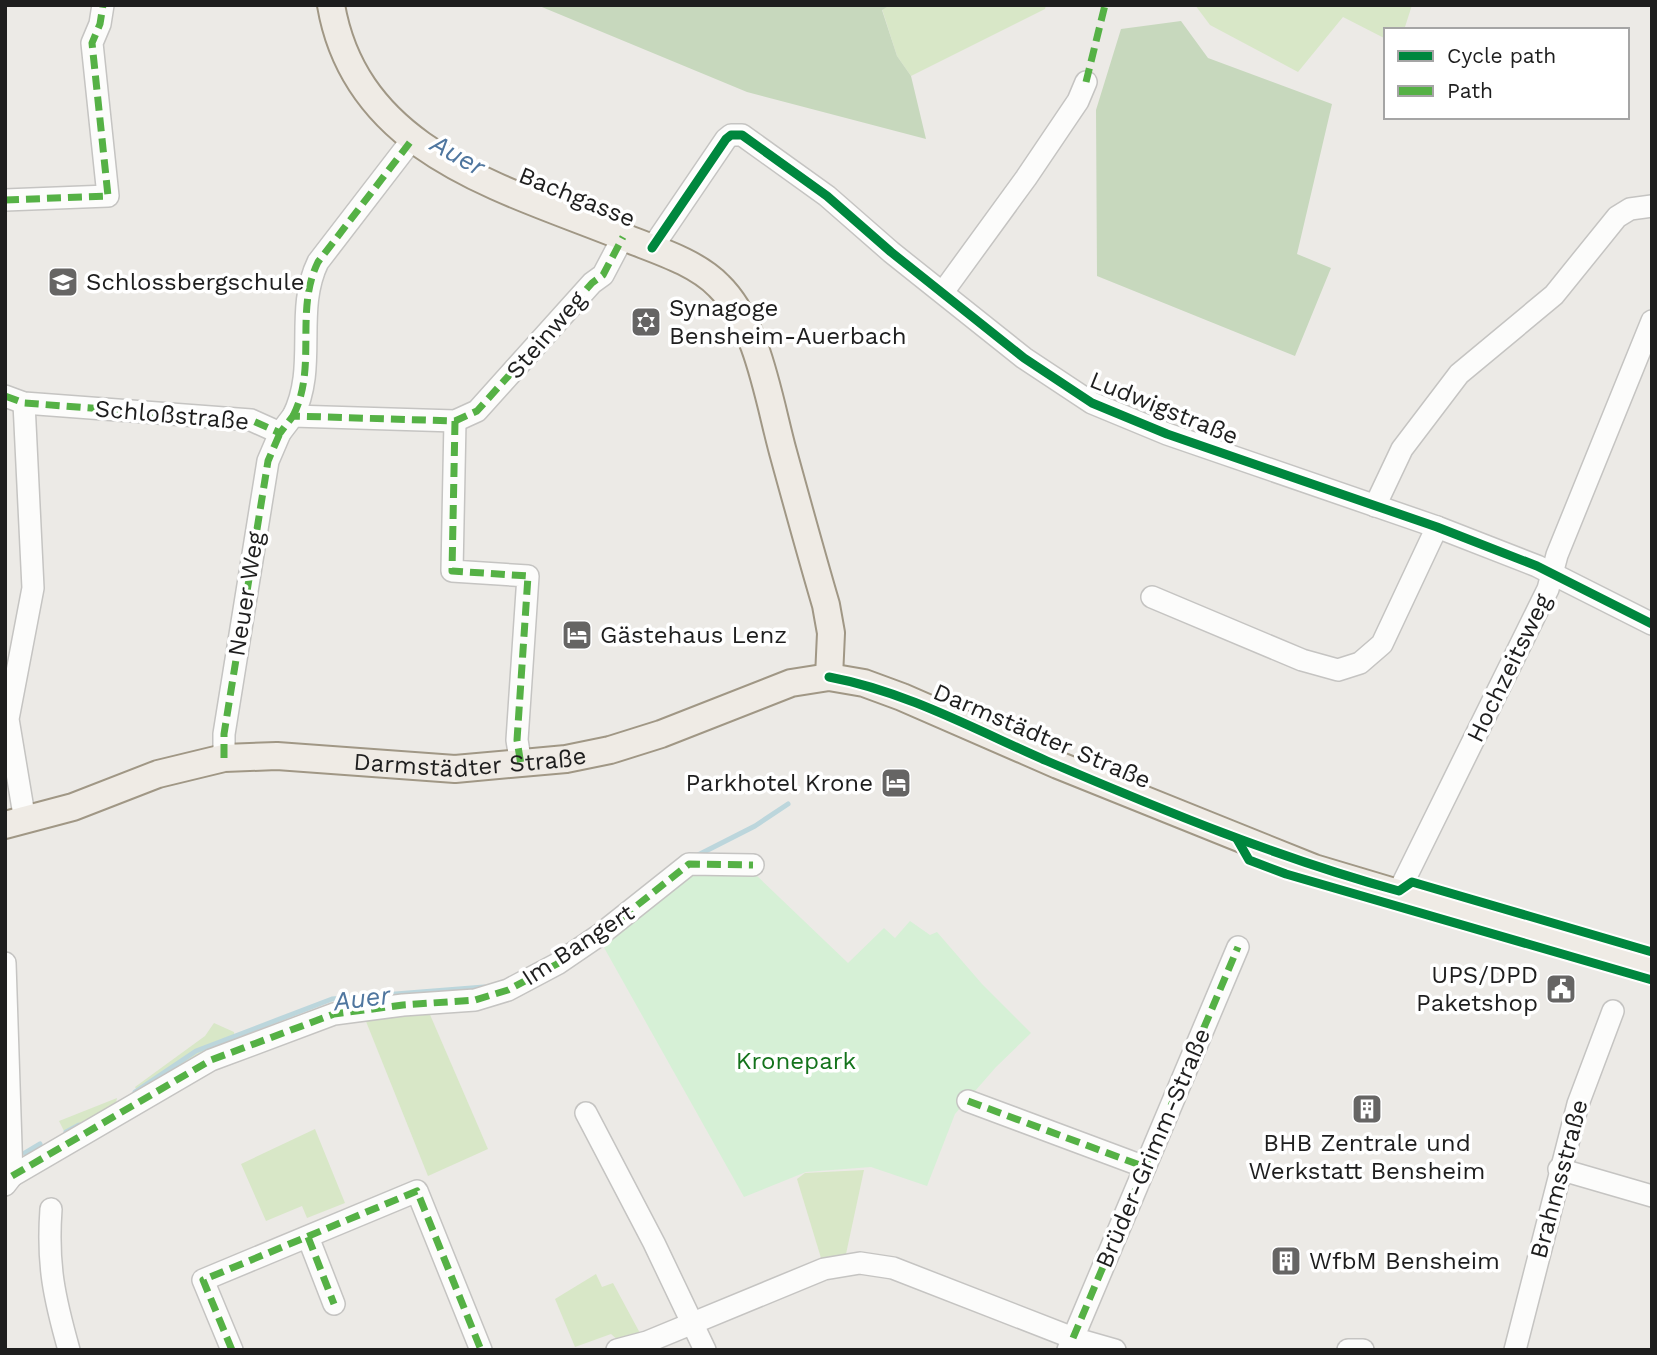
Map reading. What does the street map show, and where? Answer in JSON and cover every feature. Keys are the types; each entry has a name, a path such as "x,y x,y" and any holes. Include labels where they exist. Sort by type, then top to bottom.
{"main road":[{"name":"Bachgasse","path":"331,5 336,30 356,75 368,95 411,141 476,177 652,248 690,266 719,285 741,315 759,363 826,605 831,633 830,677"},
{"name":"Darmstädter Straße","path":"15,823 158,774 225,758 277,756 455,769 521,765 610,750 777,688 809,678 830,677 864,683 902,697 1058,765 1280,856 1652,969"}],"street":[{"path":"5,200 108,197 92,43 103,5"},
{"path":"943,292 1026,178 1078,101 1086,82"},
{"name":"Ludwigstraße","path":"652,248 726,139 737,134 757,144 827,195 891,252 1024,358 1092,403 1202,446 1437,527 1553,574 1652,624"},
{"name":"Neuer Weg","path":"225,758 224,734 268,461 306,375 306,299 312,275 318,262 411,141"},
{"path":"1375,506 1402,449 1459,374 1554,295 1617,217 1630,209 1652,206"},
{"name":"Steinweg","path":"455,421 477,411 592,283 603,275 623,237"},
{"name":"Hochzeitsweg","path":"1399,891 1553,574 1557,555 1651,326"},
{"path":"15,400 33,588 8,719 15,823"},
{"name":"Schloßstraße","path":"15,400 286,425 455,421"},
{"path":"455,421 452,571 528,576 517,740 521,765"},
{"path":"1153,597 1302,660 1338,670 1360,663 1382,644 1437,527"},
{"name":"Im Bangert","path":"8,1181 211,1060 334,1014 403,1004 475,1000 508,990 557,964 601,934 689,864 753,865"},
{"name":"Brüder-Grimm-Straße","path":"1071,1344 1238,947"},
{"path":"5,963 8,1181"},
{"name":"Brahmsstraße","path":"1516,1350 1559,1169 1578,1104 1613,1011"},
{"path":"968,1101 1145,1167"},
{"path":"586,1113 705,1350"},
{"path":"1559,1169 1652,1196"},
{"path":"232,1350 203,1280 417,1191 481,1350"},
{"path":"51,1209 49,1243 52,1288 69,1350"},
{"path":"308,1237 334,1304"},
{"path":"617,1350 647,1342 824,1269 868,1263 893,1268 1071,1344 1115,1350"},
{"path":"1348,1350 1363,1350"}],"green space":[{"path":"537,5 890,5 882,10 897,56 911,76 926,139 747,92"},
{"path":"890,5 1046,5 1045,9 911,76 897,56 882,9"},
{"path":"1195,5 1412,5 1405,28 1384,28 1384,38 1343,17 1298,72 1210,25"},
{"path":"1181,21 1208,58 1332,104 1297,254 1331,268 1295,356 1097,276 1096,110 1121,29"},
{"name":"Kronepark","path":"688,870 754,873 848,963 884,928 895,938 910,921 930,935 937,932 982,984 1031,1033 996,1067 955,1114 927,1186 871,1167 806,1172 744,1197 602,944"},
{"path":"428,1010 488,1149 428,1176 363,1014"},
{"path":"214,1023 234,1032 235,1041 140,1095 135,1087 205,1036"},
{"path":"117,1098 114,1112 67,1137 59,1121"},
{"path":"315,1129 345,1203 307,1218 302,1206 266,1221 241,1164"},
{"path":"864,1170 846,1254 821,1258 797,1179 805,1173"},
{"path":"596,1274 602,1287 613,1283 641,1335 620,1342 611,1334 575,1347 555,1299"}],"waterway":[{"name":"Auer","path":"696,856 755,826 788,804"},
{"name":"Auer","path":"135,1092 196,1051 332,999 484,987"},
{"name":"Auer","path":"66,1132 79,1125"},
{"name":"Auer","path":"25,1153 40,1144"}],"marked path":[{"path":"5,200 108,196 92,43 100,24 103,5"},
{"path":"1086,82 1105,5"},
{"path":"293,416 304,378 307,300 318,262 411,141"},
{"path":"5,396 24,403 251,420 280,433 293,416 455,421 477,411 592,283 603,275 623,237"},
{"path":"455,421 452,571 528,576 517,740 521,765"},
{"path":"224,758 224,734 268,461 280,433"},
{"path":"12,1176 211,1060 334,1014 403,1005 475,1000 508,990 557,964 601,934 689,864 753,865"},
{"path":"1073,1338 1238,947"},
{"path":"968,1101 1145,1167"},
{"path":"232,1350 203,1280 417,1191 481,1350"},
{"path":"308,1237 334,1304"}],"cycle path":[{"path":"652,248 726,139 731,135 742,135 827,196 891,252 1024,358 1092,403 1167,434 1437,527 1537,566 1652,624"},
{"path":"829,677 857,683 913,702 1134,797 1309,864 1399,891 1412,882 1652,952"},
{"path":"1237,839 1249,860 1286,874 1652,980"}],"place":[{"name":"Schlossbergschule","path":"63,282"},
{"name":"Synagoge Bensheim-Auerbach","path":"646,322"},
{"name":"Gästehaus Lenz","path":"577,635"},
{"name":"Parkhotel Krone","path":"896,783"},
{"name":"UPS/DPD Paketshop","path":"1561,989"},
{"name":"BHB Zentrale und Werkstatt Bensheim","path":"1367,1109"},
{"name":"WfbM Bensheim","path":"1286,1261"}]}
